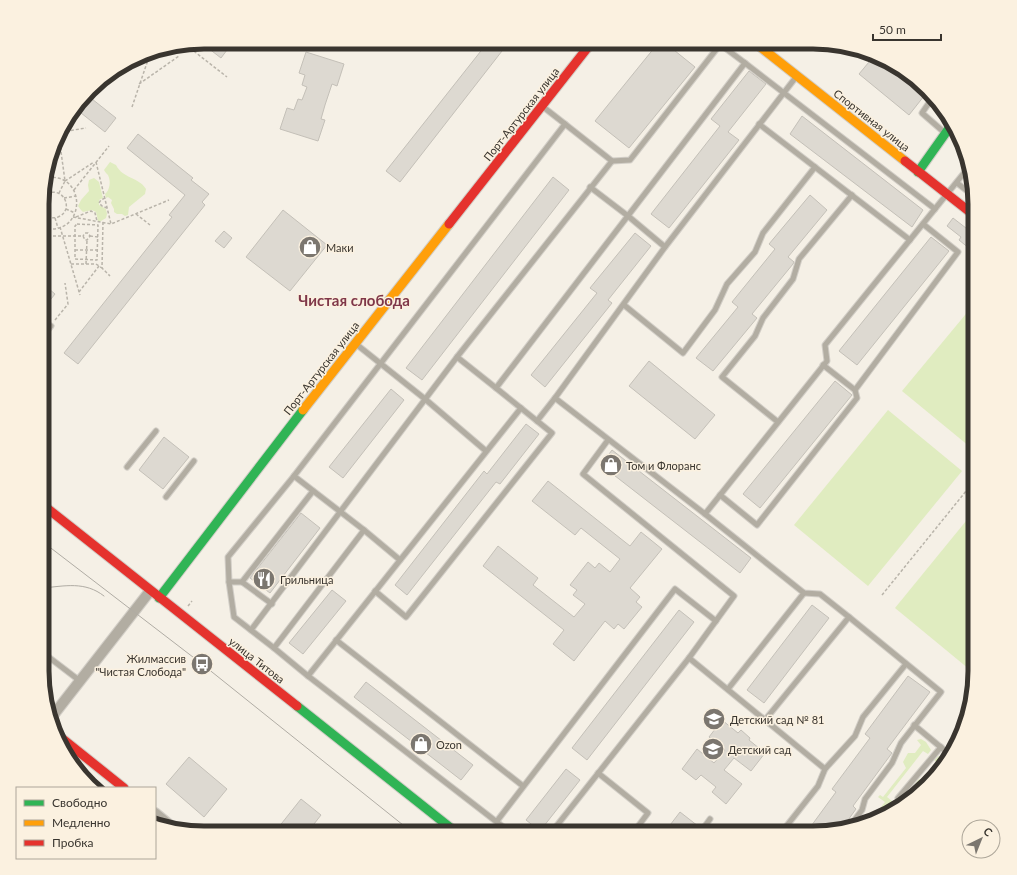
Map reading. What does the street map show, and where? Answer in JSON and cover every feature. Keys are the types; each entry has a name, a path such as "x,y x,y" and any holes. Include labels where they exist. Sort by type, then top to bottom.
{"street":[{"name":"Порт-Артурская улица","path":"159,598 269,454 587,49"},
{"name":"Спортивная улица","path":"763,49 968,210"},
{"path":"918,172 948,129"},
{"name":"улица Титова","path":"49,510 448,826"},
{"path":"55,713 150,591"},
{"path":"67,742 123,787"},
{"path":"156,814 165,821"}],"lane":[{"path":"542,106 612,161 630,160 717,49"},
{"path":"727,49 935,209"},
{"path":"496,388 745,63"},
{"path":"537,421 624,305 665,247 797,76"},
{"path":"930,103 922,114 946,133"},
{"path":"502,826 234,617 229,582 228,557 294,476 565,124"},
{"path":"759,124 910,240"},
{"path":"251,630 457,357 612,161"},
{"path":"624,305 682,352 715,310 727,284 755,252 763,232 815,167"},
{"path":"705,514 827,361 825,345 965,172"},
{"path":"956,183 968,192"},
{"path":"590,187 665,247"},
{"path":"778,422 722,377 755,336 763,318 794,279 799,259 852,195"},
{"path":"855,390 958,252 923,224"},
{"path":"355,344 425,399 486,451"},
{"path":"375,591 406,617 552,433 457,357"},
{"path":"720,495 757,525 857,398 855,390 823,365"},
{"path":"555,398 804,593 820,594 941,692 901,743 892,763 865,799 862,810 854,821"},
{"path":"308,676 521,408"},
{"path":"128,467 156,431"},
{"path":"556,826 689,658 734,596 583,474 608,440"},
{"path":"166,497 194,461"},
{"path":"294,476 400,560"},
{"path":"242,582 313,491"},
{"path":"274,648 364,530"},
{"path":"229,582 242,582 272,604"},
{"path":"497,822 674,589 716,621"},
{"path":"728,689 804,593"},
{"path":"765,720 849,617"},
{"path":"336,640 523,786"},
{"path":"49,657 80,681"},
{"path":"689,658 825,769"},
{"path":"787,826 818,786 825,769 855,736 863,717 906,664"},
{"path":"914,725 945,751"},
{"path":"898,798 941,747"},
{"path":"598,773 648,813 638,826"},
{"path":"705,826 710,819"}],"path":[{"path":"191,49 227,77"},
{"path":"139,84 178,56"},
{"path":"132,107 148,60"},
{"path":"68,131 86,128"},
{"path":"74,191 108,146"},
{"path":"60,147 65,181"},
{"path":"59,193 65,181 96,162"},
{"path":"96,162 111,224"},
{"path":"51,177 65,181 74,191 77,205 74,217"},
{"path":"49,193 59,193 64,198 66,209 63,214 55,218 49,217"},
{"path":"64,198 76,196"},
{"path":"105,198 99,203 107,208"},
{"path":"74,217 111,224 169,200"},
{"path":"66,209 75,214"},
{"path":"49,228 60,228 74,217 91,211 95,214 99,227 97,260 75,259 75,226 77,224 97,224"},
{"path":"136,214 150,225"},
{"path":"55,218 63,236 80,295"},
{"path":"102,268 103,222"},
{"path":"49,236 83,236 83,234 88,233 90,236 99,237"},
{"path":"83,236 83,239 87,240"},
{"path":"86,264 87,240 90,236"},
{"path":"75,250 98,250"},
{"path":"71,264 96,264 110,276"},
{"path":"79,292 99,266"},
{"path":"58,316 68,304 65,283"},
{"path":"882,595 968,489"},
{"path":"187,607 192,601"}],"green space":[{"path":"110,162 116,165 119,170 127,176 143,185 146,189 145,194 129,207 128,215 125,216 114,212 111,203 112,200 108,197 106,198 105,194 109,188 110,180 104,170"},
{"path":"94,178 99,182 103,198 99,200 99,205 106,209 107,214 106,218 101,221 98,221 96,212 92,210 83,212 78,206 89,191 89,180"},
{"path":"968,311 968,445 902,391"},
{"path":"888,410 962,471 868,586 794,525"},
{"path":"968,519 968,668 895,608"},
{"path":"921,739 926,742 931,750 928,754 923,751 887,797 894,803 877,812 885,802 878,797 880,795 883,797 906,768 903,762 908,753 915,753 921,745 917,740"},
{"path":"939,756 943,756 938,763 934,760"},
{"path":"919,779 921,781 917,785 915,784"}],"building":[{"path":"209,49 228,49 221,58"},
{"path":"482,49 504,49 400,182 386,171"},
{"path":"653,49 673,49 695,67 629,148 595,121"},
{"path":"306,52 344,64 337,86 332,84 321,119 325,120 318,141 280,129 287,108 294,110 298,99 302,100 307,87 302,85 305,75 299,73"},
{"path":"870,60 899,75 924,97 909,115 859,74"},
{"path":"749,71 766,84 728,132 739,140 669,228 651,214 720,126 711,119"},
{"path":"91,99 116,118 105,132 80,112"},
{"path":"802,116 923,210 912,227 790,134"},
{"path":"138,134 193,178 191,180 209,194 202,202 205,205 78,364 64,353 172,217 169,215 185,195 127,148"},
{"path":"553,177 569,190 422,380 406,368"},
{"path":"810,195 827,210 788,257 794,262 793,264 752,314 757,318 713,371 696,358 738,307 732,302 775,249 769,244"},
{"path":"283,210 327,245 290,291 246,257"},
{"path":"953,218 968,230 968,247 959,240 961,237 947,226"},
{"path":"224,231 232,238 224,248 215,241"},
{"path":"635,233 651,246 608,300 612,303 545,387 531,375 597,293 590,288"},
{"path":"931,237 949,251 857,365 839,351"},
{"path":"49,289 55,294 49,302"},
{"path":"649,361 715,415 695,439 629,386"},
{"path":"835,381 852,395 760,508 743,494"},
{"path":"391,389 404,400 343,478 329,467"},
{"path":"526,424 539,434 500,484 496,482 407,595 395,585 484,471 487,474"},
{"path":"164,437 189,457 163,489 139,470"},
{"path":"612,450 751,558 740,573 601,465"},
{"path":"548,481 630,546 641,532 662,549 630,588 640,597 636,602 642,607 624,629 618,624 614,629 605,621 574,661 553,644 564,630 483,566 498,546 538,578 533,585 574,617 585,604 573,595 577,590 570,585 588,562 595,568 599,563 610,572 620,559 581,528 575,535 532,501"},
{"path":"301,513 320,528 270,593 250,578"},
{"path":"332,590 346,601 303,654 289,643"},
{"path":"812,605 829,618 764,703 747,690"},
{"path":"679,610 694,622 587,760 572,748"},
{"path":"908,676 930,692 887,749 892,753 853,806 856,809 846,822 833,825 811,826 836,792 832,789 870,738 865,734"},
{"path":"366,682 473,765 461,780 354,697"},
{"name":"Детский сад № 81","path":"722,720 738,733 741,730 750,738 749,740 765,753 751,771 734,758 724,770 742,784 726,804 712,792 716,787 701,775 696,780 682,769 697,749 714,763 725,750 709,737"},
{"path":"189,757 227,789 204,817 166,784"},
{"path":"566,769 580,780 544,826 534,826 526,820"},
{"path":"301,799 321,815 312,826 280,826"},
{"path":"680,812 698,826 669,826"}],"tram line":[{"path":"49,547 202,664 404,826"},
{"path":"49,588 82,586 97,591 104,596"}],"traffic: fast":[{"path":"918,172 948,129"},
{"path":"159,598 303,410"},
{"path":"297,706 448,826"}],"traffic: slow":[{"path":"763,49 905,161"},
{"path":"303,410 449,224"}],"traffic: jam":[{"path":"449,224 586,49"},
{"path":"905,161 968,210"},
{"path":"49,510 297,706"},
{"path":"67,742 123,787"}],"place":[{"name":"Маки","path":"310,247"},
{"name":"Том и Флоранс","path":"611,465"},
{"name":"Грильница","path":"264,579"},
{"name":"Жилмассив \"Чистая Слобода\"","path":"202,664"},
{"name":"Детский сад № 81","path":"714,719"},
{"name":"Ozon","path":"421,744"},
{"name":"Детский сад","path":"713,749"}],"district":[{"name":"Чистая слобода","path":"354,300"}]}
